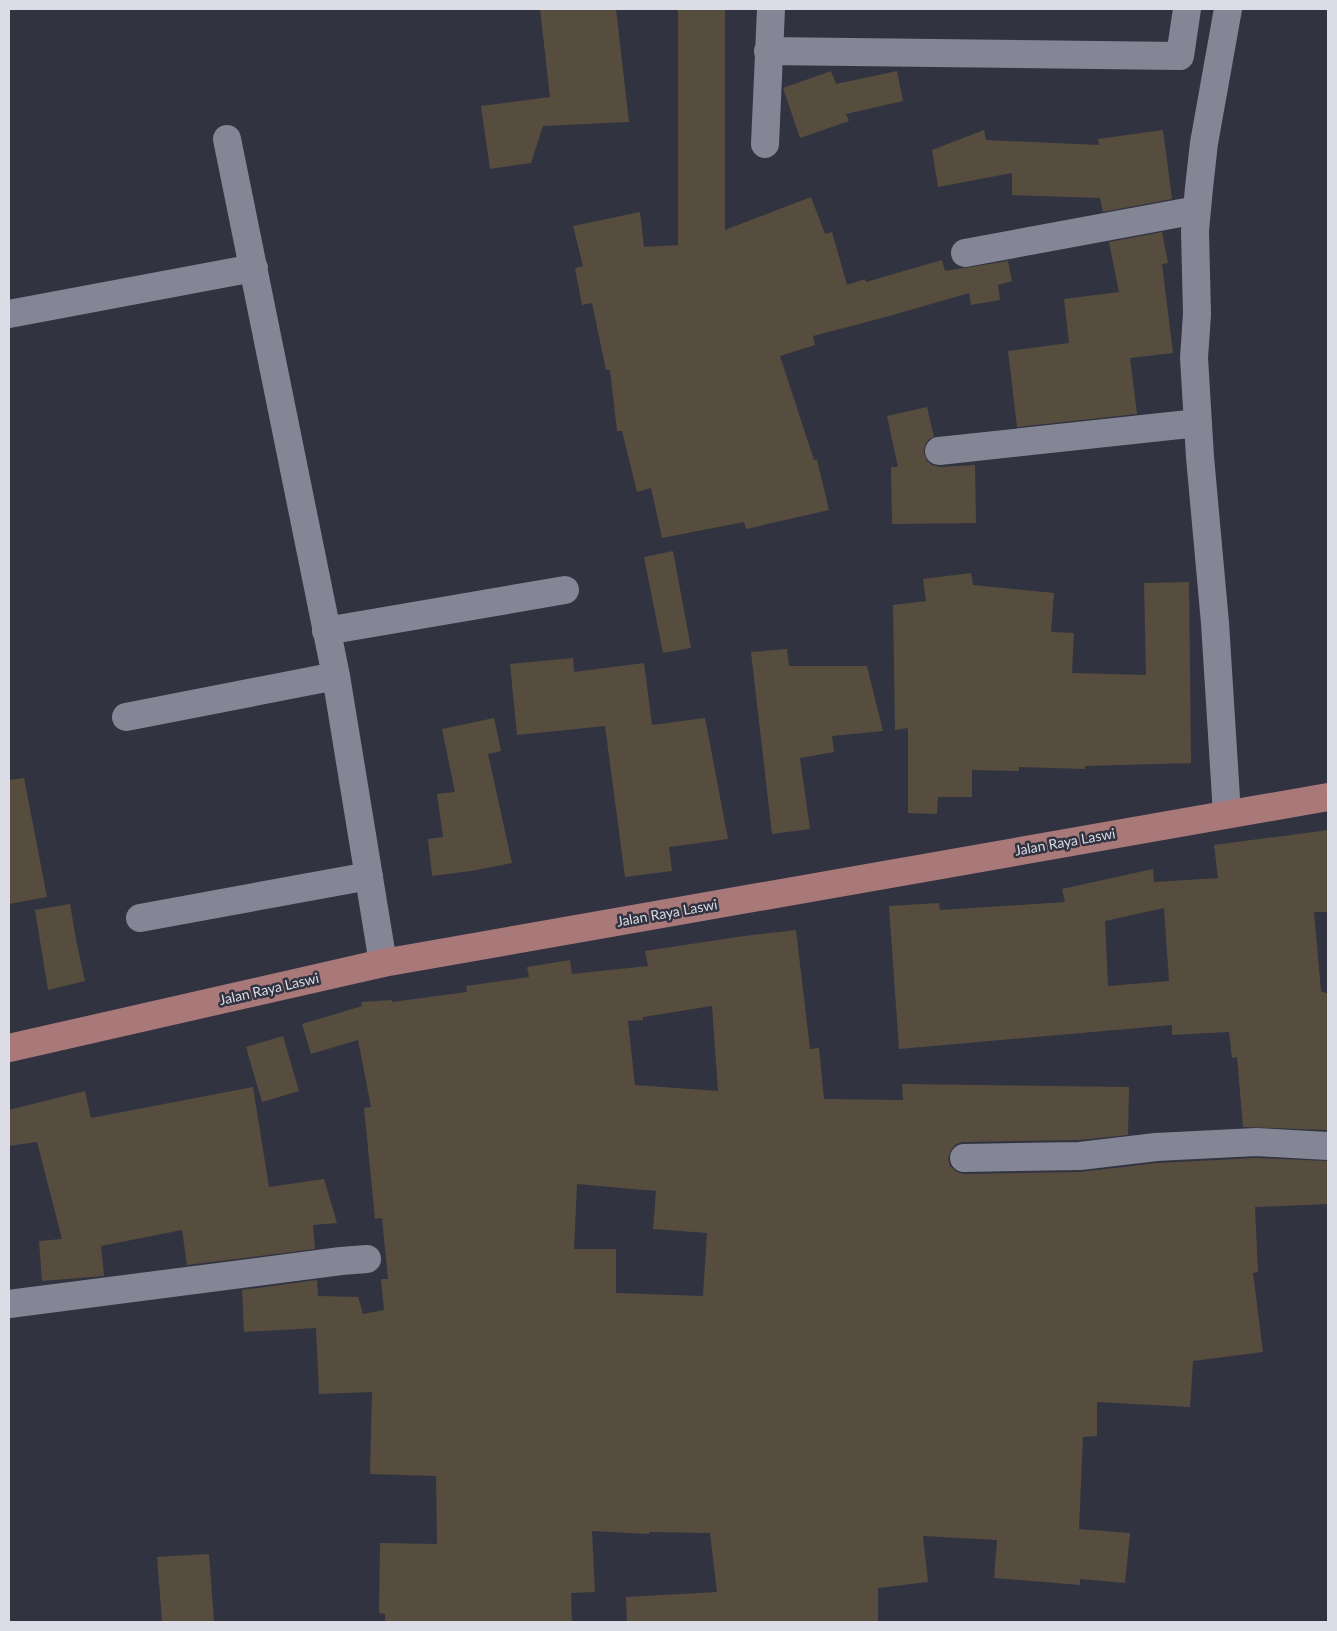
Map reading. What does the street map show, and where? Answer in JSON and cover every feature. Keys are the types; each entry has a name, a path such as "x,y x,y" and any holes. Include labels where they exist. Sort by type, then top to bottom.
{"main road":[{"name":"Jalan Raya Laswi","path":"9,1048 383,964 1328,797"}],"street":[{"path":"765,144 771,9"},
{"path":"768,51 1180,56 1187,9"},
{"path":"1227,814 1215,623 1194,358 1197,314 1195,231 1197,210 1204,143 1228,9"},
{"path":"227,139 336,676 383,964"},
{"path":"965,253 1197,210"},
{"path":"9,314 254,268"},
{"path":"939,451 1198,423"},
{"path":"326,630 565,590"},
{"path":"126,717 336,676"},
{"path":"140,918 369,876"},
{"path":"964,1158 1080,1156 1156,1147 1256,1142 1328,1146"},
{"path":"9,1304 341,1261 367,1260"}],"building":[{"path":"540,9 616,9 629,122 543,126 531,163 490,169 481,106 550,97"},
{"path":"678,9 725,9 725,230 811,197 825,234 832,232 847,285 865,279 866,282 942,260 945,271 1008,261 1012,281 998,285 1000,300 971,305 969,293 813,336 815,345 780,356 814,460 817,460 829,510 746,529 744,522 662,538 651,488 637,492 622,431 617,431 610,370 606,370 592,303 582,305 575,268 583,266 573,226 640,212 644,247 678,245"},
{"path":"831,71 836,84 897,71 903,101 846,114 849,121 800,138 783,88"},
{"path":"984,130 986,140 1099,145 1098,139 1163,130 1172,199 1103,212 1100,198 1012,195 1012,173 938,187 932,150"},
{"path":"1162,232 1168,263 1162,264 1173,353 1130,358 1137,414 1017,427 1008,351 1069,343 1064,299 1119,292 1109,242"},
{"path":"927,407 934,437 929,439 925,445 924,453 927,461 932,465 940,467 975,465 976,523 892,524 891,467 898,467 887,416"},
{"path":"673,551 691,648 663,653 644,557"},
{"path":"971,573 973,585 1054,593 1051,632 1074,633 1072,673 1146,675 1144,583 1189,582 1191,763 1085,766 1085,769 1019,767 1019,771 972,770 972,797 938,797 937,814 908,813 908,728 895,730 893,605 926,601 923,579"},
{"path":"787,649 789,666 867,666 883,731 832,736 834,752 800,758 810,829 772,834 751,652"},
{"path":"573,658 574,672 644,663 652,725 705,718 728,839 669,847 672,871 625,877 605,726 517,735 510,664"},
{"path":"494,718 501,751 488,754 512,863 432,876 428,839 443,837 437,794 455,792 442,729"},
{"path":"24,778 47,897 9,904 9,780"},
{"path":"1328,830 1328,912 1314,912 1321,991 1328,994 1328,1130 1243,1127 1237,1057 1232,1058 1229,1032 1172,1035 1172,1025 899,1049 889,906 939,903 940,910 1065,902 1062,889 1153,869 1154,882 1218,878 1214,845","holes":["1164,908 1169,981 1108,986 1105,921"]},
{"path":"70,904 85,981 48,990 35,910"},
{"path":"796,930 810,1049 819,1048 824,1099 903,1100 902,1084 1129,1087 1128,1135 1079,1140 963,1142 956,1144 948,1158 950,1166 957,1172 964,1174 1080,1172 1157,1163 1256,1158 1328,1161 1328,1204 1255,1207 1258,1272 1253,1273 1263,1352 1193,1361 1190,1407 1097,1402 1097,1436 1083,1437 1079,1529 1130,1533 1125,1583 1080,1579 1080,1585 994,1578 997,1540 923,1536 928,1582 878,1588 878,1622 627,1622 626,1597 717,1592 710,1533 649,1532 649,1534 592,1531 595,1592 571,1593 572,1622 385,1622 385,1614 379,1613 380,1543 437,1544 436,1476 370,1474 372,1392 319,1394 316,1328 244,1332 242,1290 317,1280 318,1296 358,1297 363,1314 384,1310 381,1279 388,1279 382,1218 375,1219 364,1108 371,1107 358,1040 311,1054 302,1024 362,1006 361,1002 392,1000 392,1002 467,992 466,986 529,977 527,967 570,960 572,974 648,966 645,951","holes":["712,1006 718,1091 635,1085 628,1021 643,1020 643,1017","577,1184 656,1191 653,1229 707,1233 703,1296 616,1293 616,1249 574,1249"]},
{"path":"283,1036 299,1091 262,1102 246,1047"},
{"path":"253,1087 269,1187 324,1179 337,1223 313,1225 315,1249 187,1265 182,1230 101,1246 104,1276 42,1281 39,1241 62,1239 37,1142 9,1146 9,1110 85,1091 91,1118"},
{"path":"209,1554 214,1622 162,1622 157,1557"}]}
